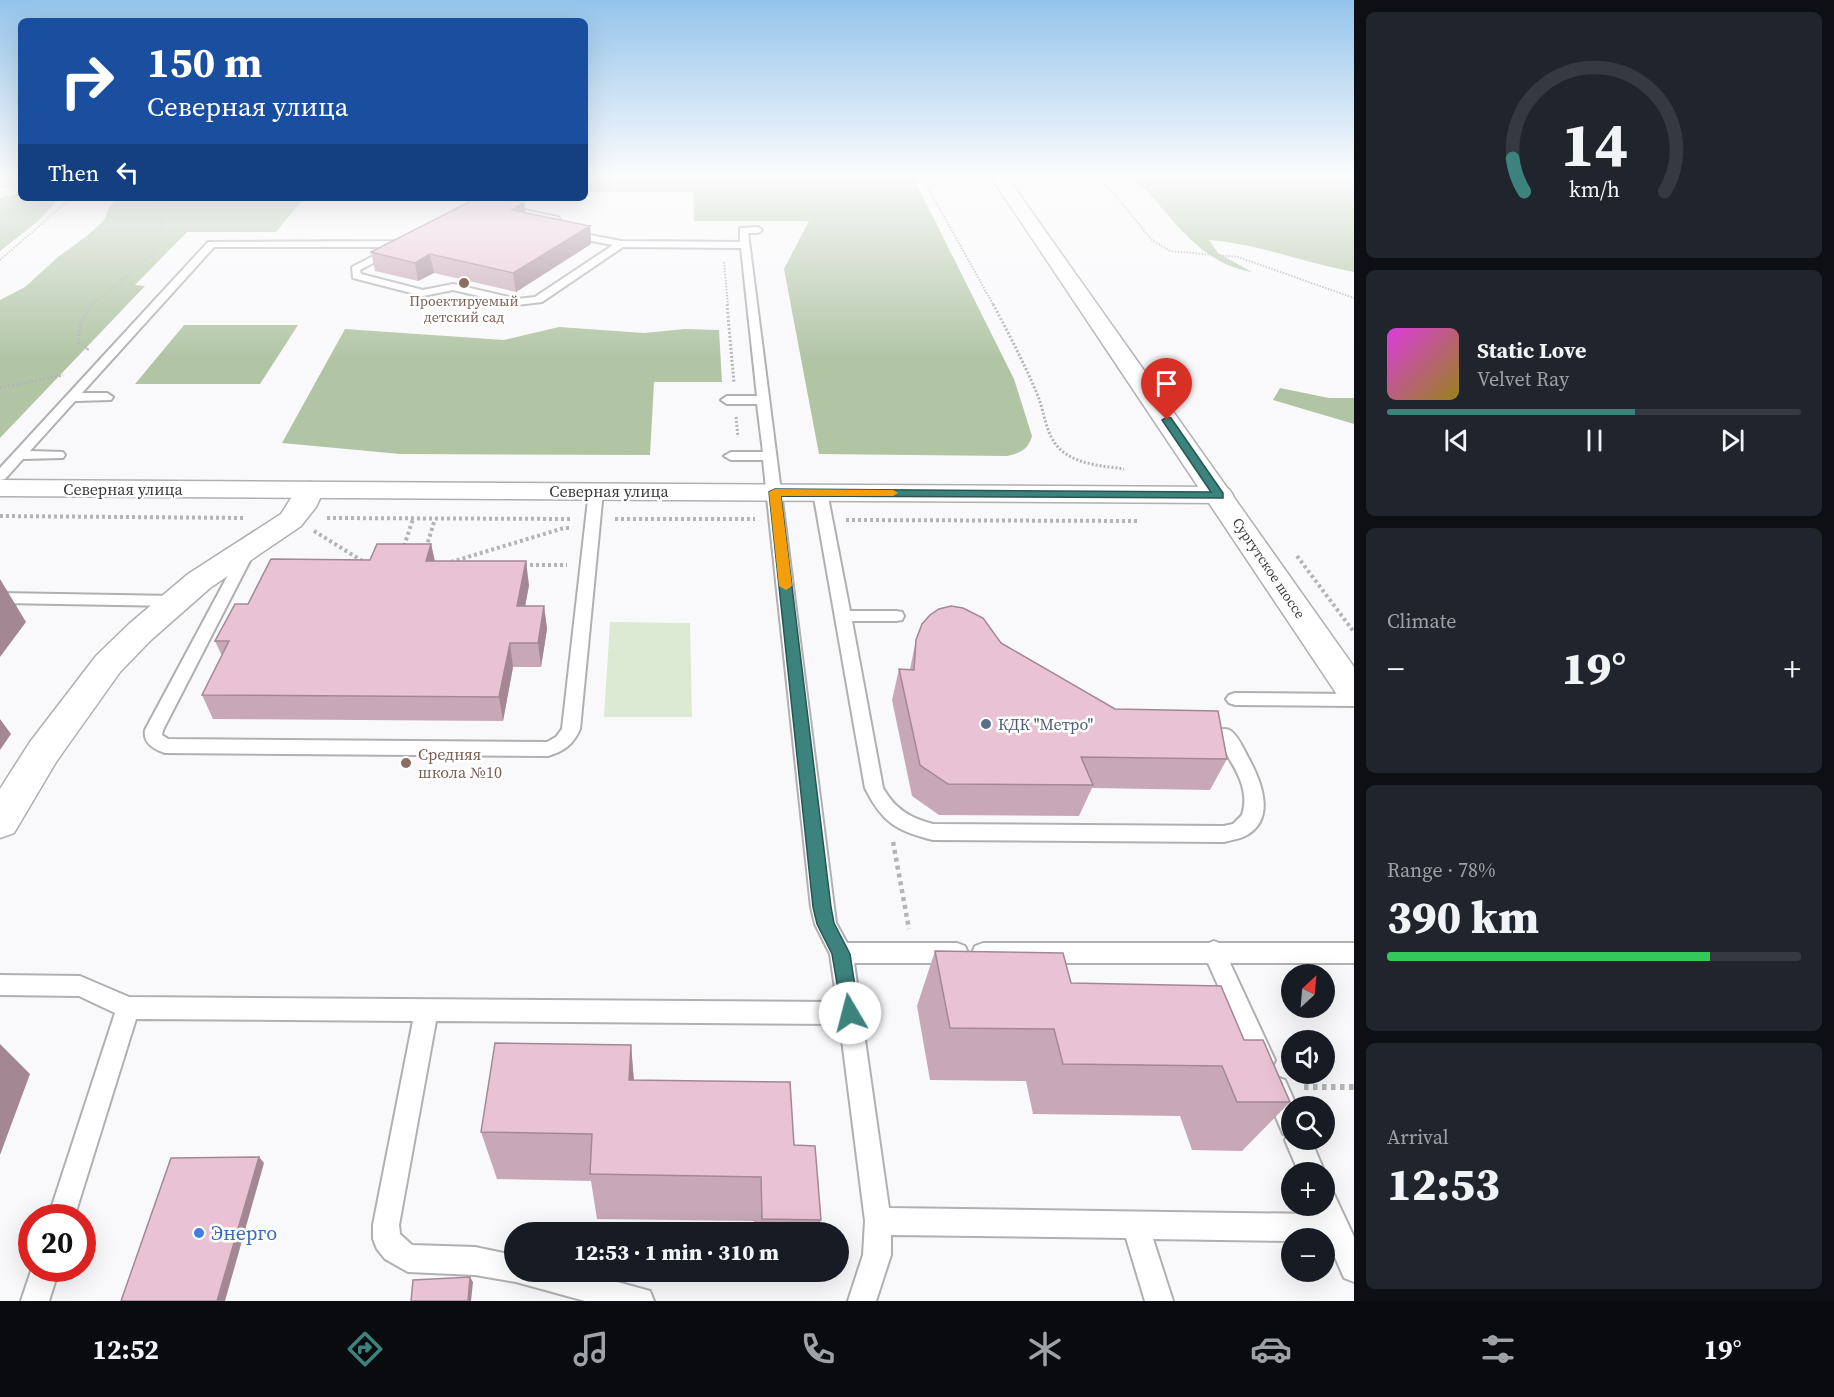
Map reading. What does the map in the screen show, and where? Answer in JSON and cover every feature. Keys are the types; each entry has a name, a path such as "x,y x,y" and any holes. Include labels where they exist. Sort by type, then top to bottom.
{"street":[{"name":"Сургутское шоссе","path":"1041,238 1354,693"},
{"name":"Северная улица","path":"0,488 1219,495"},
{"path":"0,822 43,753 108,664 140,632 199,581 293,518 302,507 310,490"}],"lane":[{"path":"415,238 355,269 356,276 423,292 453,287 517,302 537,300 621,244"},
{"path":"588,238 621,244 744,245"},
{"path":"744,238 822,907 826,924 841,954 878,1221 877,1255 862,1301"},
{"path":"0,476 211,244 403,244"},
{"path":"72,397 107,397"},
{"path":"731,400 763,400"},
{"path":"19,455 58,455"},
{"path":"735,455 770,456"},
{"path":"250,546 154,730 153,738 158,742 165,746 548,748 559,745 567,738 571,729 596,491"},
{"path":"820,492 874,788 882,806 896,818 912,827 933,832 1224,834 1241,829 1251,819 1255,799 1249,777 1236,751 1224,735"},
{"path":"0,598 176,601"},
{"path":"842,616 896,616"},
{"path":"1235,699 1354,700"},
{"path":"841,954 1214,951 1354,953"},
{"path":"1214,951 1281,1100"},
{"path":"0,985 80,986 128,1008 850,1013"},
{"path":"65,1204 128,1008"},
{"path":"427,1010 386,1225 387,1239 395,1249 408,1258 476,1261 504,1267"},
{"path":"1331,1216 1354,1268"},
{"path":"878,1221 1336,1228"},
{"path":"1135,1224 1159,1301"},
{"path":"35,1301 41,1282"},
{"path":"565,1282 640,1301"}],"path":[{"path":"0,260 26,238"},
{"path":"81,356 88,348 78,342 80,325 90,306 151,256 160,238"},
{"path":"955,238 1008,335 1037,397 1052,438 1062,451 1082,461 1131,470"},
{"path":"1150,238 1170,251 1238,257 1354,298"},
{"path":"724,245 735,455"},
{"path":"0,388 61,377 68,370"},
{"path":"293,518 368,565 357,565"},
{"path":"403,547 413,519"},
{"path":"423,558 435,519"},
{"path":"469,564 445,564 564,528 592,528"},
{"path":"517,564 589,565"},
{"path":"1275,1087 1354,1087"}],"green space":[{"path":"0,238 17,238 0,251"},
{"path":"84,238 181,238 135,285 145,286 0,438 0,300 25,287 58,257"},
{"path":"800,238 943,238 1014,379 1032,436 1026,448 1007,456 819,454 784,269"},
{"path":"1189,238 1354,238 1354,272 1246,245 1209,240 1218,253 1252,272 1211,256"},
{"path":"184,325 298,325 260,384 135,384"},
{"path":"559,327 644,333 685,329 719,330 722,382 654,382 650,455 400,454 282,443 345,329 504,340"},
{"path":"1280,388 1329,398 1354,398 1354,424 1273,400"},
{"path":"610,622 690,623 692,717 604,717"}],"building":[{"path":"399,238 571,238 513,273 430,254 415,263 371,252"},
{"path":"377,544 431,544 426,561 526,561 517,606 544,606 538,643 510,643 499,697 202,695 229,641 215,641 235,604 248,604 271,559 370,560"},
{"name":"КДК \"Метро\"","path":"951,606 963,608 983,618 1001,643 1115,709 1218,711 1227,759 1081,757 1093,785 948,784 920,765 899,669 914,670 916,640 922,624 939,609"},
{"path":"935,951 1063,953 1071,983 1221,986 1244,1040 1263,1040 1287,1096 1281,1096 1281,1102 1237,1102 1222,1066 1063,1064 1054,1029 950,1028"},
{"path":"495,1043 631,1045 629,1080 790,1082 794,1145 815,1146 821,1220 762,1219 761,1177 590,1174 592,1134 481,1132"},
{"name":"Энерго","path":"259,1157 217,1301 121,1301 171,1158"},
{"path":"470,1277 468,1301 411,1301 413,1280"}],"slow traffic":[{"path":"786,586 775,492 893,493"}],"place":[{"name":"Проектируемый детский сад","path":"464,283"},
{"name":"КДК \"Метро\"","path":"986,724"},
{"name":"Средняя школа №10","path":"406,763"},
{"name":"Энерго","path":"199,1233"}],"route":[{"path":"850,1013 841,954 826,924 822,907 775,492 1219,495 1167,420"}]}
